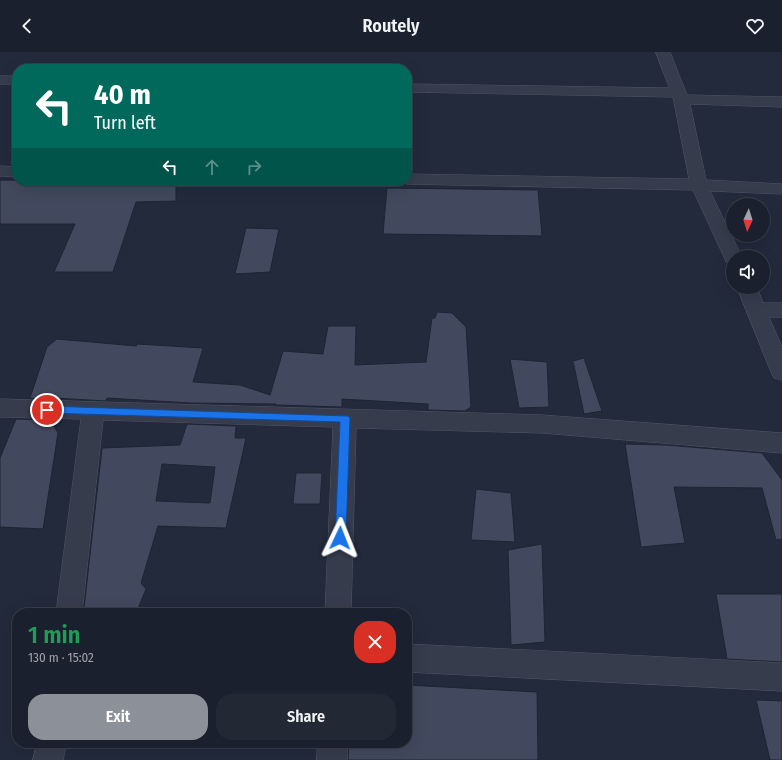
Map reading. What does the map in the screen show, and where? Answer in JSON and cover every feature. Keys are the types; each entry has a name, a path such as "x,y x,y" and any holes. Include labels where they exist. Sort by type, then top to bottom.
{"street":[{"path":"663,52 680,96 699,185 730,250"},
{"path":"0,80 12,80"},
{"path":"412,88 680,96 782,102"},
{"path":"0,171 12,172"},
{"path":"412,179 699,185 782,189"},
{"path":"750,294 782,372"},
{"path":"757,310 782,310"},
{"path":"0,408 542,424 782,443"},
{"path":"70,608 93,411"},
{"path":"338,608 345,418"},
{"path":"412,658 782,677"},
{"path":"48,760 51,748"},
{"path":"332,760 333,748"}],"building":[{"path":"0,180 12,180 12,186 176,186 176,201 136,202 113,272 54,272 75,224 0,224"},
{"path":"387,188 538,190 542,236 383,234"},
{"path":"246,228 279,229 270,272 235,274"},
{"path":"437,312 452,313 466,327 471,407 465,411 428,410 428,404 342,399 342,407 276,404 190,403 107,398 106,401 37,397 38,399 30,398 47,347 57,339 136,346 137,344 203,348 193,382 240,385 270,395 283,351 323,354 328,326 356,326 355,365 426,362 432,318 435,318"},
{"path":"584,358 602,411 584,414 573,361"},
{"path":"510,359 547,362 549,407 519,408"},
{"path":"16,419 50,420 58,433 43,529 0,527 0,458"},
{"path":"187,424 236,426 235,438 246,438 226,528 158,526 141,583 146,589 138,608 84,608 102,448 180,445","holes":["162,464 215,467 210,503 156,501"]},
{"path":"625,444 666,445 762,453 782,480 782,539 776,540 762,488 674,487 685,543 641,547"},
{"path":"296,473 322,473 320,504 293,504"},
{"path":"476,489 511,493 515,542 471,540"},
{"path":"542,544 545,642 511,645 508,550"},
{"path":"716,594 782,594 782,662 727,659"},
{"path":"412,685 537,692 538,760 348,760 349,748 412,748"},
{"path":"756,700 782,701 782,760 770,760"}],"route":[{"path":"47,410 345,418 340,538"}]}
